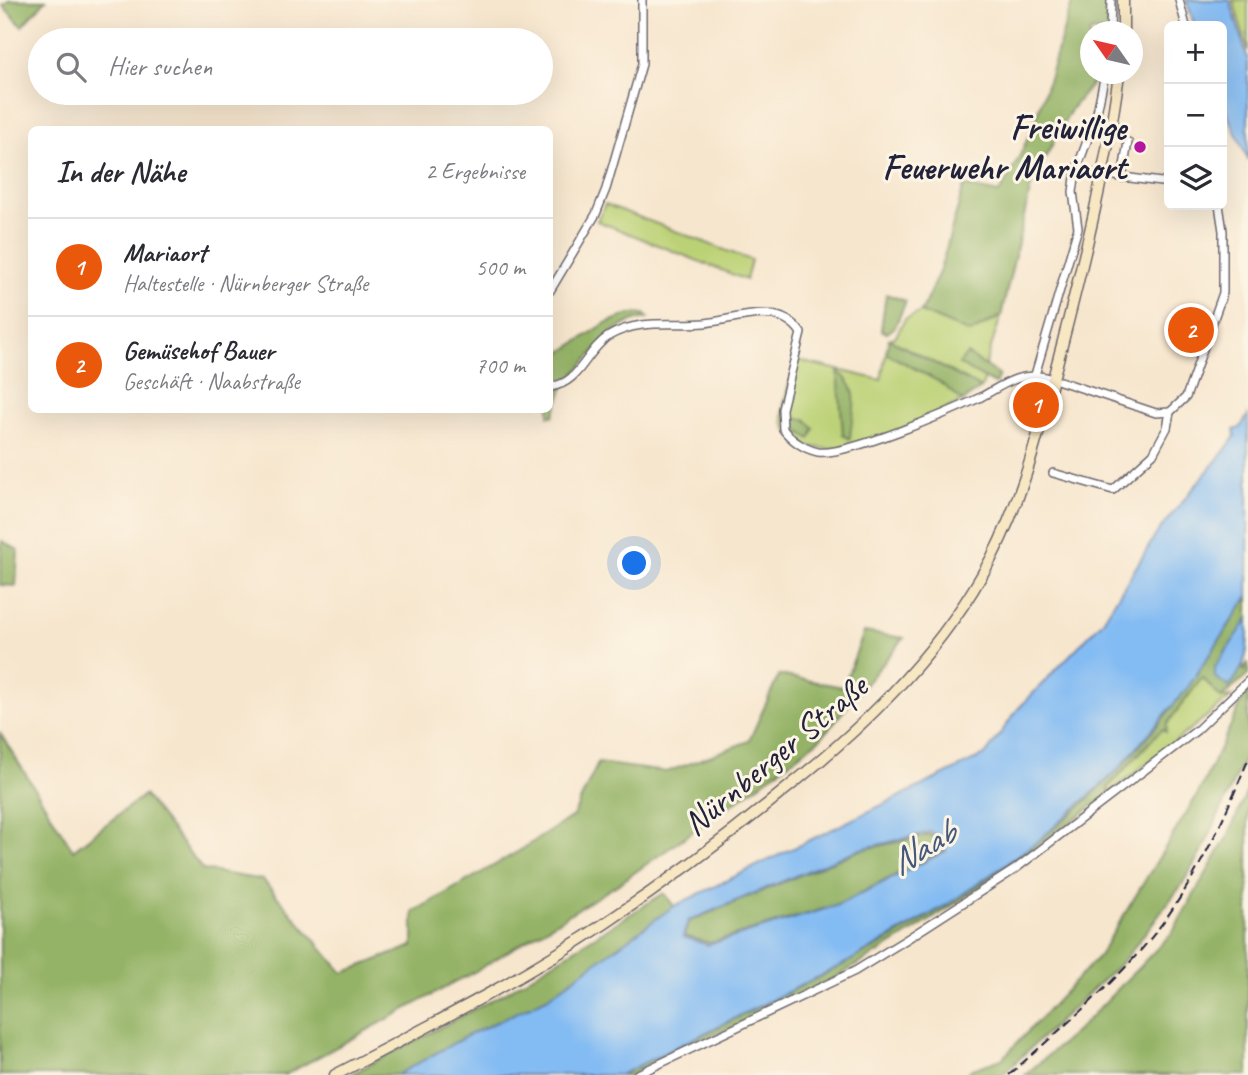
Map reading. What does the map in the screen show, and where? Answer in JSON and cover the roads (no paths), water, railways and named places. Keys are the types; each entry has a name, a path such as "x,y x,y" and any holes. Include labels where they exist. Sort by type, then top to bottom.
{"main road":[{"path":"1122,21 1123,0"},
{"name":"Nürnberger Straße","path":"335,1075 469,1004 605,924 733,832 844,743 905,680 940,638 982,576 1021,489 1062,343 1102,175 1117,84"}],"street":[{"path":"553,286 606,189 642,64 642,0"},
{"path":"1110,21 1111,0"},
{"path":"1180,0 1185,21"},
{"path":"1035,375 1079,228 1073,192 1076,171 1096,117 1103,84"},
{"path":"1122,178 1128,142"},
{"path":"1076,171 1164,182"},
{"path":"1052,472 1113,490 1160,444 1170,412 1185,397 1223,293 1223,231 1220,210"},
{"path":"553,386 568,382 600,343 625,328 653,323 706,323 745,314 766,314 791,322 801,332 782,409 783,429 798,443 817,452 829,452 884,437 980,397 1005,382 1035,375 1046,377"},
{"path":"1060,382 1156,413 1170,412"},
{"path":"636,1075 855,971 907,939 1014,870 1197,730 1248,681"}],"water":[{"path":"1186,0 1230,0 1248,60 1248,160 1227,113 1227,21 1193,21"},
{"path":"1248,415 1248,596 1187,689 1116,772 1037,842 953,901 848,962 620,1075 397,1075 467,1036 547,998 674,906 985,755 1018,709 1102,622 1159,530 1226,449 1235,436 1234,430 1240,428","holes":["931,832 946,839 946,851 838,905 708,945 683,937 688,921 857,850"]},
{"path":"1248,619 1246,656 1229,687 1215,677 1215,667"}],"railway":[{"path":"1009,1075 1110,983 1164,921 1211,843 1248,760"}],"place":[{"name":"Freiwillige Feuerwehr Mariaort","path":"1140,147"},
{"name":"Gemüsehof Bauer","path":"1191,330"},
{"name":"Mariaort","path":"1036,405"}],"water label":[{"name":"Naab","path":"922,847"}]}
